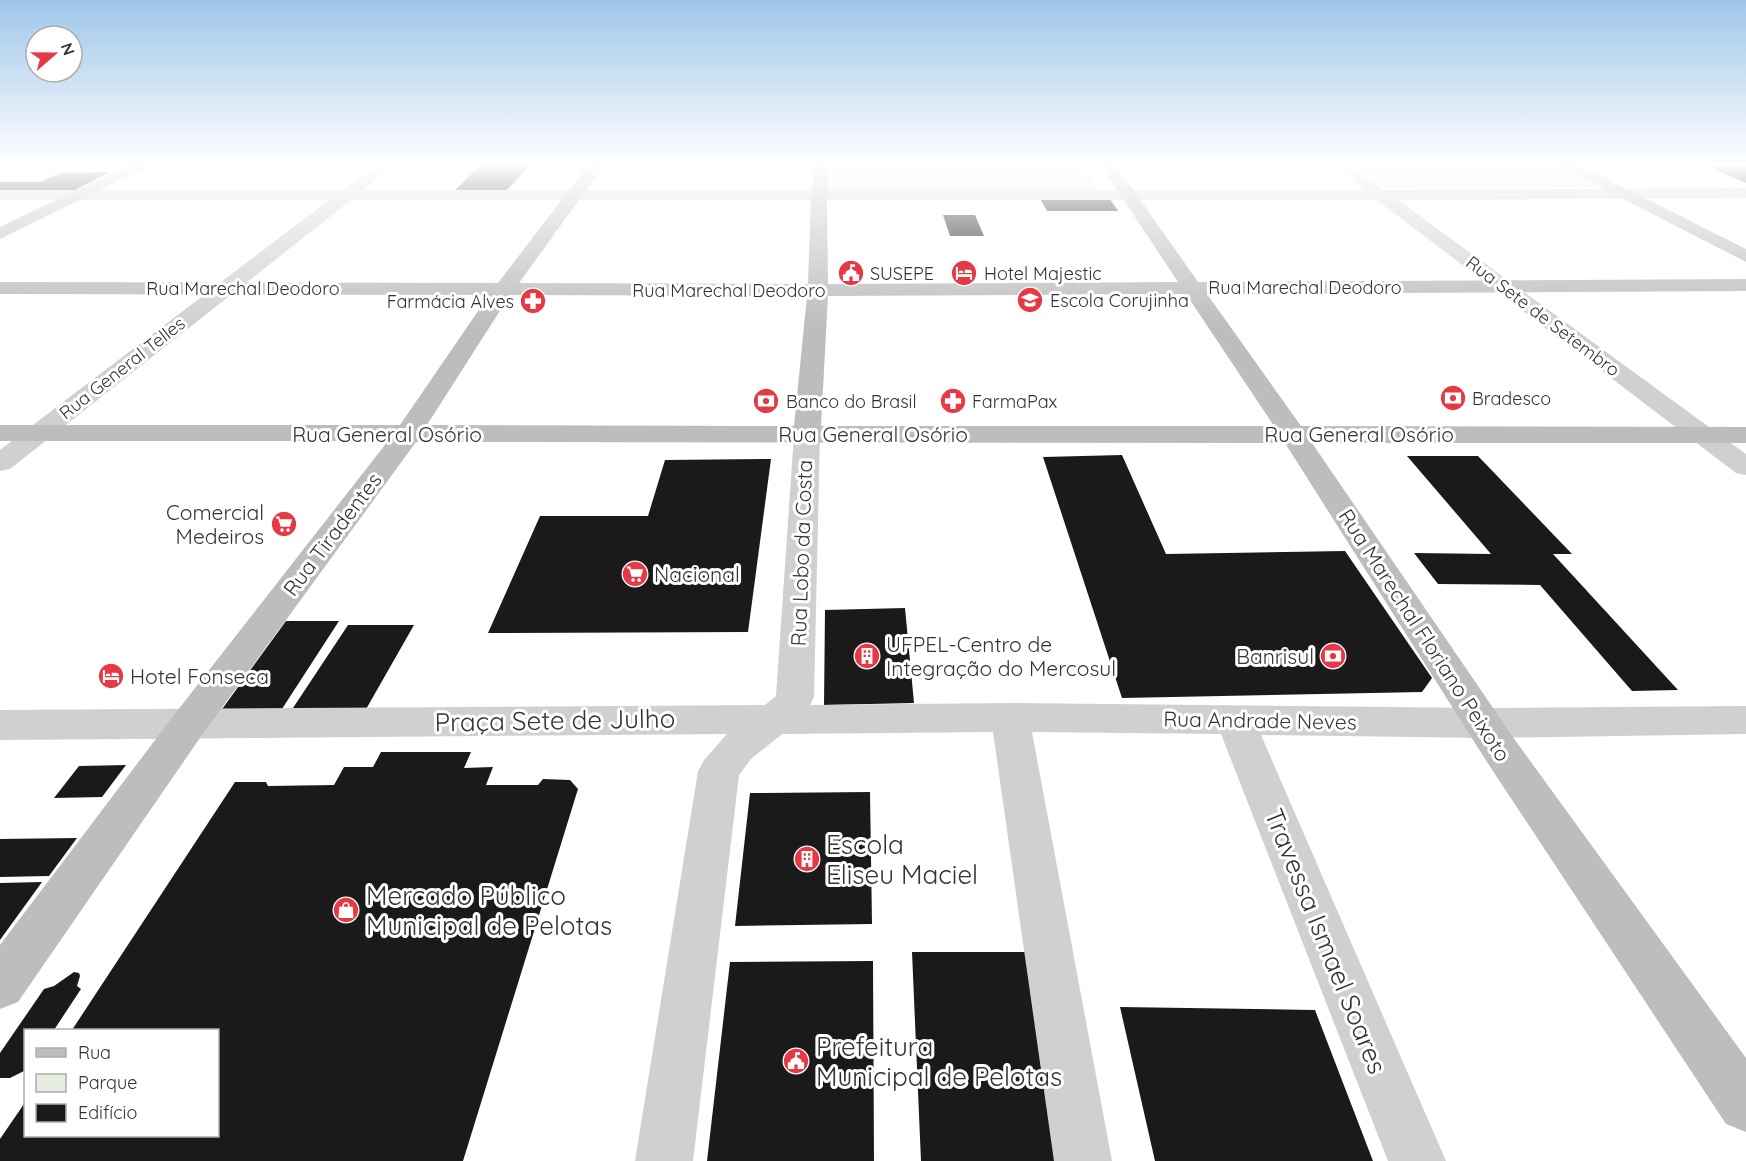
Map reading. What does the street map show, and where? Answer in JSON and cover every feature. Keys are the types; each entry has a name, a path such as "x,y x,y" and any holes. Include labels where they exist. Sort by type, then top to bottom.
{"street":[{"path":"0,234 32,218"},
{"name":"Rua General Telles","path":"0,462 317,218"},
{"name":"Rua Tiradentes","path":"188,725 407,435 504,289 556,218"},
{"name":"Rua Lobo da Costa","path":"773,718 789,707 795,697 807,434 818,290 819,218"},
{"name":"Rua Marechal Floriano Peixoto","path":"1145,218 1292,433 1483,723 1746,1104"},
{"name":"Rua Sete de Setembro","path":"1413,218 1502,287 1746,467"},
{"path":"1673,218 1746,256"},
{"name":"Rua Marechal Deodoro","path":"0,288 818,290 1746,285"},
{"name":"Rua General Osório","path":"0,433 1746,435"},
{"path":"1010,717 1083,1161"},
{"name":"Rua Andrade Neves","path":"773,718 1010,717 1483,723 1746,720"},
{"path":"664,1161 719,771 737,748 773,718"},
{"name":"Praça Sete de Julho","path":"188,725 773,718"},
{"name":"Travessa Ismael Soares","path":"1236,720 1417,1161"},
{"path":"0,725 188,725"},
{"path":"0,985 188,725"}],"building":[{"path":"944,218 976,218 984,236 950,236"},
{"path":"1122,455 1166,554 1345,551 1432,678 1422,692 1122,698 1043,457"},
{"path":"1407,456 1478,456 1572,554 1553,554 1678,690 1632,691 1540,585 1438,584 1414,553 1491,554"},
{"name":"Nacional","path":"771,459 748,632 488,633 540,516 648,516 665,460"},
{"name":"UFPEL-Centro de Integração do Mercosul","path":"905,608 914,703 824,705 825,610"},
{"path":"286,621 339,621 280,712 220,712"},
{"path":"348,625 414,625 365,711 291,711"},
{"name":"Mercado Público Municipal de Pelotas","path":"381,752 471,752 464,768 493,767 486,785 538,785 543,779 570,780 578,789 463,1161 0,1161 0,1139 24,1104 24,1137 219,1137 219,1029 73,1029 235,782 266,782 268,786 334,785 344,767 373,767"},
{"path":"126,765 102,797 54,798 79,766"},
{"name":"Escola Eliseu Maciel","path":"870,792 872,924 735,926 750,793"},
{"path":"77,838 49,876 0,877 0,839"},
{"path":"42,882 0,940 0,883"},
{"path":"912,952 1038,952 1070,1161 921,1161"},
{"name":"Prefeitura Municipal de Pelotas","path":"873,961 874,1161 707,1161 730,962"},
{"path":"74,972 79,973 77,986 81,989 55,1029 24,1029 24,1071 10,1078 0,1078 0,1053 44,989 54,986"},
{"path":"1120,1007 1315,1010 1373,1161 1155,1161"}],"place":[{"name":"SUSEPE","path":"851,273"},
{"name":"Hotel Majestic","path":"964,273"},
{"name":"Escola Corujinha","path":"1030,300"},
{"name":"Farmácia Alves","path":"533,301"},
{"name":"Bradesco","path":"1453,398"},
{"name":"Banco do Brasil","path":"766,401"},
{"name":"FarmaPax","path":"953,401"},
{"name":"Comercial Medeiros","path":"284,524"},
{"name":"Nacional","path":"635,574"},
{"name":"UFPEL-Centro de Integração do Mercosul","path":"867,656"},
{"name":"Banrisul","path":"1333,656"},
{"name":"Hotel Fonseca","path":"111,676"},
{"name":"Escola Eliseu Maciel","path":"807,859"},
{"name":"Mercado Público Municipal de Pelotas","path":"346,910"},
{"name":"Prefeitura Municipal de Pelotas","path":"796,1061"}]}
